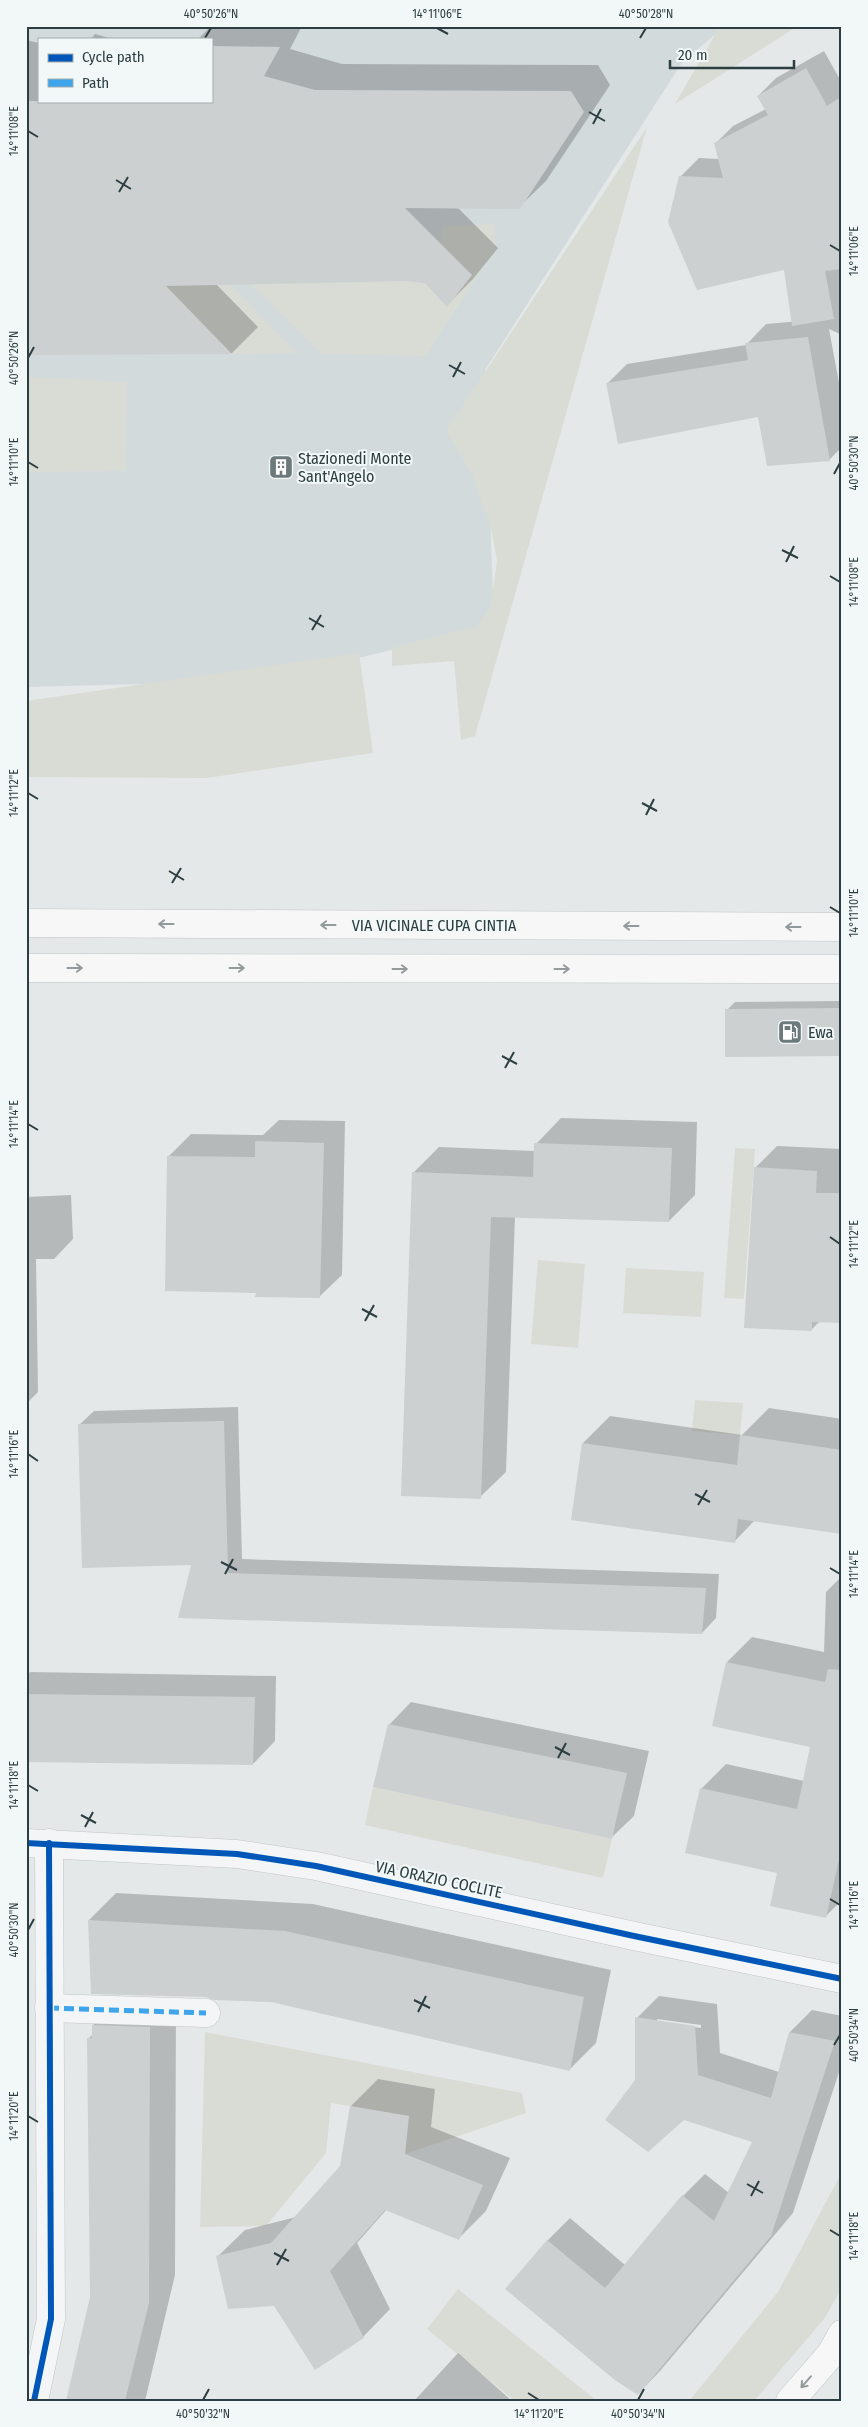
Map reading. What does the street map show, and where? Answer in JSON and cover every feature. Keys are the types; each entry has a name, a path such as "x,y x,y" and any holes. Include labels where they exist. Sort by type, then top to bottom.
{"main road":[{"name":"VIA VICINALE CUPA CINTIA","path":"26,923 842,927"},
{"path":"26,968 842,969"},
{"path":"790,2401 838,2350"}],"street":[{"name":"VIA ORAZIO COCLITE","path":"38,1843 236,1854 316,1866 634,1936 842,1979"},
{"path":"34,2401 51,2319 49,2008 38,1843"},
{"path":"49,2008 206,2013"}],"shaded area":[{"path":"26,26 726,26 683,61 485,370 494,625 264,681 26,687"},
{"path":"720,26 798,26 675,104"},
{"path":"647,127 475,736 461,740 454,661 392,666 392,648 477,626 491,605 497,561 492,533 472,474 446,431"},
{"path":"495,224 495,249 426,356 322,354 251,284 406,281 425,283 447,307 472,274 446,248 425,271 408,242 440,241 443,226"},
{"path":"231,285 297,353 232,354 166,286"},
{"path":"26,377 127,382 125,471 26,472"},
{"path":"359,653 373,753 207,778 26,777 26,701"},
{"path":"735,1148 755,1149 744,1299 724,1298"},
{"path":"538,1260 585,1264 578,1348 531,1344"},
{"path":"626,1268 704,1272 701,1317 623,1313"},
{"path":"695,1400 743,1403 740,1435 692,1431"},
{"path":"373,1787 612,1839 603,1878 365,1825"},
{"path":"205,2032 522,2093 526,2113 405,2154 409,2116 331,2103 326,2153 266,2226 200,2227"},
{"path":"842,2172 842,2288 824,2319 754,2401 689,2401 778,2292"},
{"path":"458,2289 597,2401 515,2401 427,2329"}],"building":[{"path":"212,46 280,47 264,76 315,90 571,91 584,112 520,209 405,208 472,275 447,307 425,283 406,281 166,286 232,354 26,355 26,101 212,102"},
{"path":"806,68 827,106 842,96 842,269 825,271 834,319 792,326 784,270 697,290 668,222 679,176 723,178 714,143 768,115 757,96"},
{"path":"808,337 830,461 767,466 758,417 618,444 606,383 748,360 745,343"},
{"path":"840,1008 840,1056 725,1057 725,1009"},
{"path":"255,1141 324,1143 320,1298 255,1297 256,1293 165,1291 167,1156 255,1157"},
{"path":"534,1143 672,1148 669,1222 491,1217 481,1499 401,1496 412,1172 533,1177"},
{"path":"754,1167 817,1171 816,1193 842,1193 842,1323 812,1322 812,1331 744,1328"},
{"path":"224,1421 228,1573 706,1588 702,1634 178,1618 191,1565 82,1568 78,1424"},
{"path":"740,1435 842,1450 842,1534 738,1519 735,1543 571,1520 582,1443 737,1465"},
{"path":"726,1662 825,1682 828,1669 842,1670 842,1846 826,1918 770,1906 777,1873 685,1853 700,1788 797,1809 810,1747 712,1726"},
{"path":"26,1694 255,1697 253,1765 26,1762"},
{"path":"388,1724 627,1773 612,1839 373,1787"},
{"path":"88,1920 285,1931 584,1997 570,2071 271,2002 214,2000 206,1997 91,1994"},
{"path":"635,2017 695,2026 698,2075 771,2098 789,2032 835,2041 771,2236 638,2395 616,2381 505,2289 547,2240 605,2288 682,2195 714,2221 752,2142 684,2120 648,2152 605,2120 635,2080"},
{"path":"92,2025 150,2027 149,2303 125,2401 66,2401 90,2297 87,2038 92,2038"},
{"path":"350,2106 409,2116 405,2154 483,2185 459,2240 385,2210 330,2271 364,2338 315,2370 274,2306 228,2309 216,2256 271,2243 340,2166"}],"marked path":[{"path":"49,2008 206,2013"}],"cycle path":[{"path":"26,1843 237,1854 316,1866 634,1936 842,1979"},
{"path":"34,2401 51,2319 49,1843"}],"place":[{"name":"Stazionedi Monte Sant'Angelo","path":"281,467"},
{"name":"Ewa","path":"790,1032"}]}
